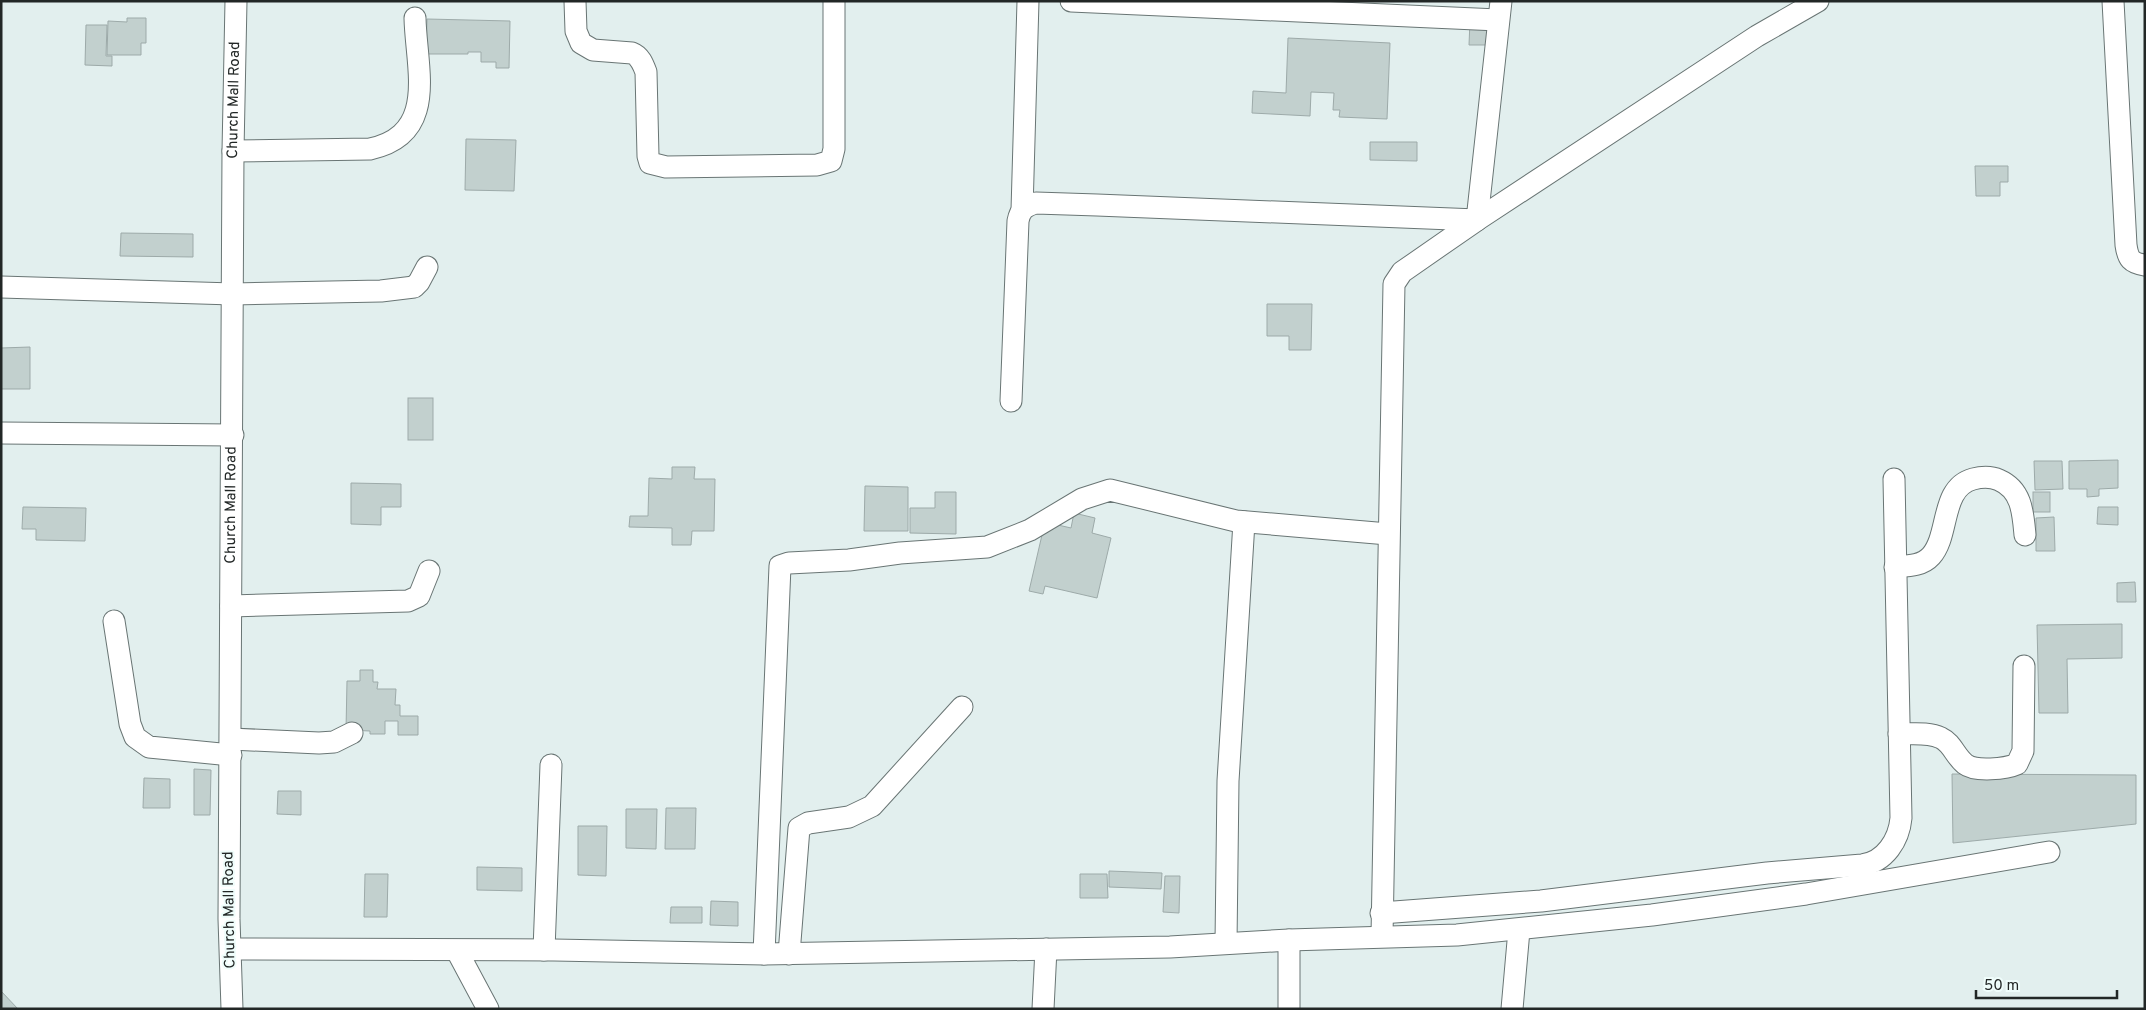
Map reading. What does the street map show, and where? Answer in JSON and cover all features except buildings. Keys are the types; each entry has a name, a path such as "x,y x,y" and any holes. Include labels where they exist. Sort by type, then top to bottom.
{"street":[{"name":"Church Mall Road","path":"232,1009 229,919 233,151 236,1"},
{"path":"575,1 576,31 580,43 593,50 632,53 637,55 642,62 646,72 648,156 650,163 666,167 818,165 831,161 834,149 834,1"},
{"path":"1011,402 1018,221 1022,210 1028,1"},
{"path":"1071,1 1500,10 1477,220"},
{"path":"1382,936 1394,284 1402,272 1477,220 1757,36 1818,1"},
{"path":"2113,1 2126,245 2128,258 2131,261 2145,264"},
{"path":"233,151 370,149 392,142 411,122 420,96 421,77 415,18"},
{"path":"1022,210 1027,205 1036,203 1477,220"},
{"path":"1,287 233,294 404,290 414,287 419,282 427,267"},
{"path":"1,433 233,435"},
{"path":"1895,567 1919,564 1929,559 1938,545 1955,493 1968,480 1980,477 1998,479 2014,491 2022,509 2025,535"},
{"path":"1381,913 1524,903 1768,872 1867,864 1875,861 1890,848 1900,830 1894,479"},
{"path":"764,954 780,566 789,563 849,560 900,553 987,547 1030,530 1082,499 1110,490 1244,522 1388,534"},
{"path":"1226,944 1228,782 1244,522"},
{"path":"231,606 408,601 419,596 429,571"},
{"path":"114,621 130,724 135,737 149,747 231,747 328,743 352,733"},
{"path":"1899,734 1938,737 1949,744 1965,764 1974,768 2007,767 2017,764 2022,751 2024,666"},
{"path":"789,954 799,828 808,823 849,817 872,806 962,707"},
{"path":"544,950 551,765"},
{"path":"231,949 544,950 789,954 1170,947 1382,936 1457,935 1652,916 1806,894 2049,852"},
{"path":"1512,1009 1519,930"},
{"path":"1289,940 1289,1009"},
{"path":"1043,1009 1046,949"},
{"path":"457,951 488,1009"}]}
